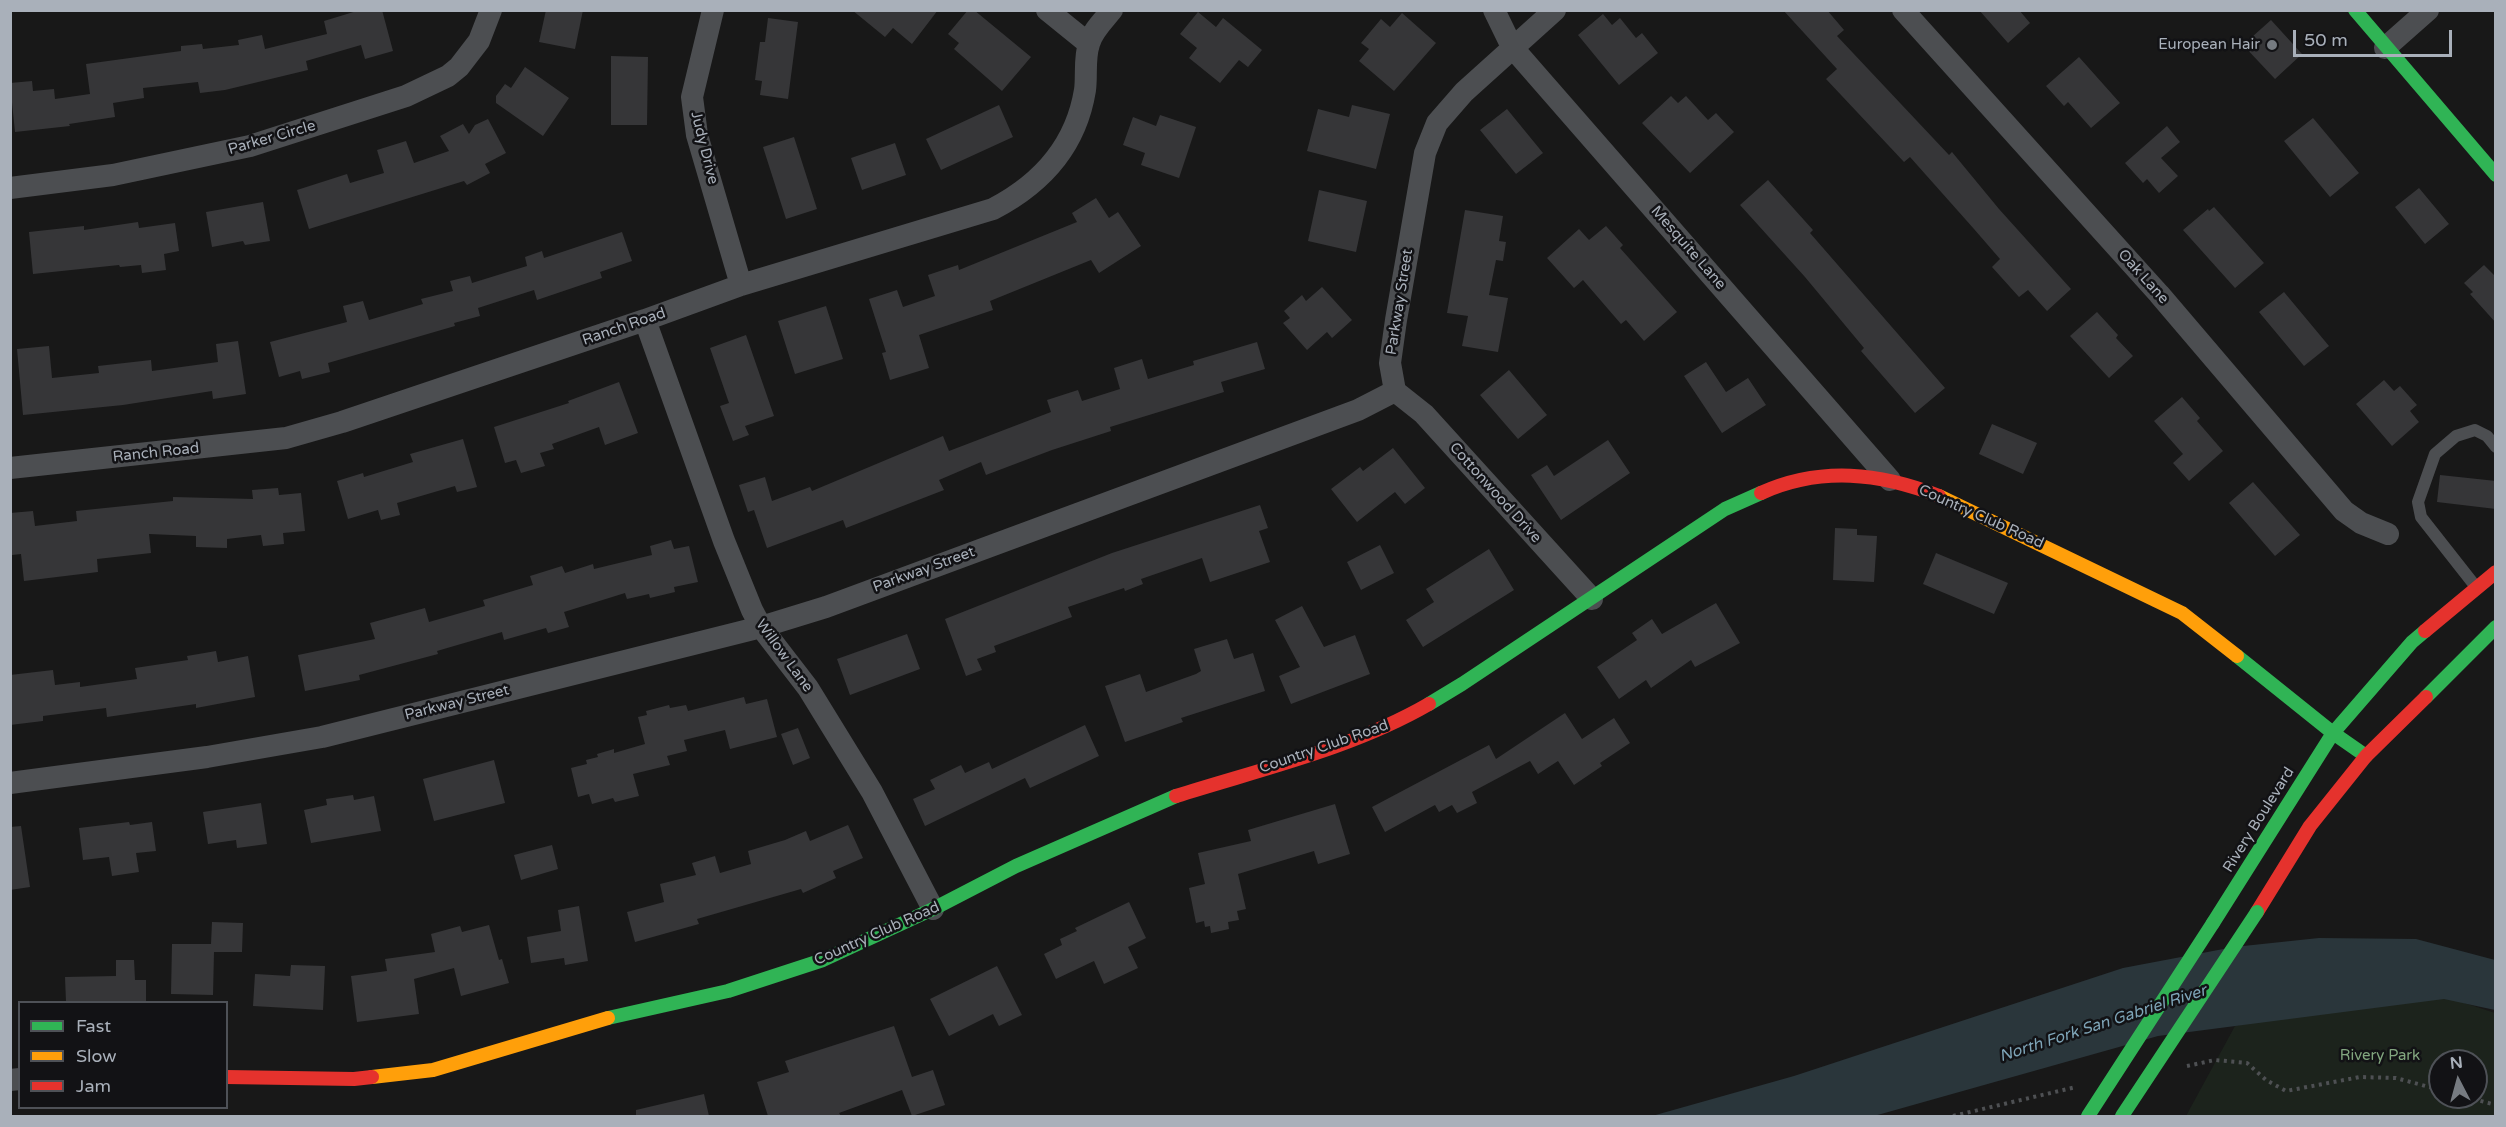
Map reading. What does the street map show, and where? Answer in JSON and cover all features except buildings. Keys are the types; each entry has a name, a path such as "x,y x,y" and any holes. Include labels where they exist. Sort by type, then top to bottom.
{"street":[{"name":"Parker Circle","path":"10,188 113,175 250,146 406,96 448,76 459,68 479,41 491,10"},
{"name":"Judy Drive","path":"713,10 692,97 697,135 741,285"},
{"path":"1047,10 1089,44"},
{"name":"Ranch Road","path":"10,468 286,438 342,422 645,320 741,285 993,209 1029,187 1057,159 1073,132 1085,91 1089,44 1099,25 1112,10"},
{"name":"Mesquite Lane","path":"1494,10 1512,47 1890,480"},
{"name":"Parkway Street","path":"10,783 207,757 322,737 761,627 826,607 1358,410 1395,391 1390,363 1394,336 1425,153 1437,123 1464,93 1512,47 1555,10"},
{"name":"Oak Lane","path":"1903,10 2159,294 2344,511 2361,523 2388,534"},
{"path":"2355,10 2385,48 2496,175"},
{"path":"2385,48 2428,10"},
{"name":"Willow Lane","path":"645,320 723,541 761,627 808,688 847,751 872,792 933,909"},
{"name":"Cottonwood Drive","path":"1395,391 1424,414 1592,599"},
{"name":"Country Club Road","path":"228,1077 354,1079 433,1070 615,1016 728,991 823,960 933,909 1016,866 1162,800 1357,739 1399,721 1462,684 1718,514 1776,486 1812,476 1857,475 1915,487 1954,502 2182,613 2333,733 2366,756"},
{"name":"Rivery Boulevard","path":"2088,1116 2333,733 2412,642 2496,572"},
{"path":"2122,1116 2257,912 2310,826 2366,756 2490,631"}],"lane":[{"path":"2476,587 2421,517 2418,502 2435,454 2456,436 2475,430 2487,436 2496,447"},
{"path":"2490,631 2496,652"}],"path":[{"path":"2180,1067 2215,1060 2247,1064 2266,1080 2286,1091 2360,1077 2396,1078 2428,1087"},
{"path":"1953,1116 2087,1085"}],"green space":[{"name":"Rivery Park","path":"2416,987 2495,1013 2495,1116 2186,1116 2235,1026"}],"water":[{"name":"North Fork San Gabriel River","path":"2319,938 2416,939 2495,960 2495,1010 2444,999 2158,1036 1874,1116 1652,1116 1794,1076 2123,968 2234,947"}],"traffic: fast":[{"path":"2355,10 2496,175"},
{"path":"1429,704 1725,509 1761,493"},
{"path":"2426,697 2496,627"},
{"path":"2213,923 2333,733 2412,642 2425,631"},
{"path":"2237,656 2333,733 2366,756"},
{"path":"608,1018 728,991 823,960 933,909 1016,866 1176,796"},
{"path":"2122,1116 2257,912"},
{"path":"2088,1116 2213,923"}],"traffic: slow":[{"path":"1939,496 2182,613 2237,656"},
{"path":"372,1077 433,1070 608,1018"}],"traffic: jam":[{"path":"1761,493 1783,484 1806,479 1850,476 1895,482 1939,496"},
{"path":"2425,631 2496,572"},
{"path":"2257,912 2310,826 2366,756 2426,697"},
{"path":"1176,796 1337,746 1369,734 1429,704"},
{"path":"228,1077 354,1079 372,1077"}],"place":[{"name":"European Hair","path":"2272,45"}]}
